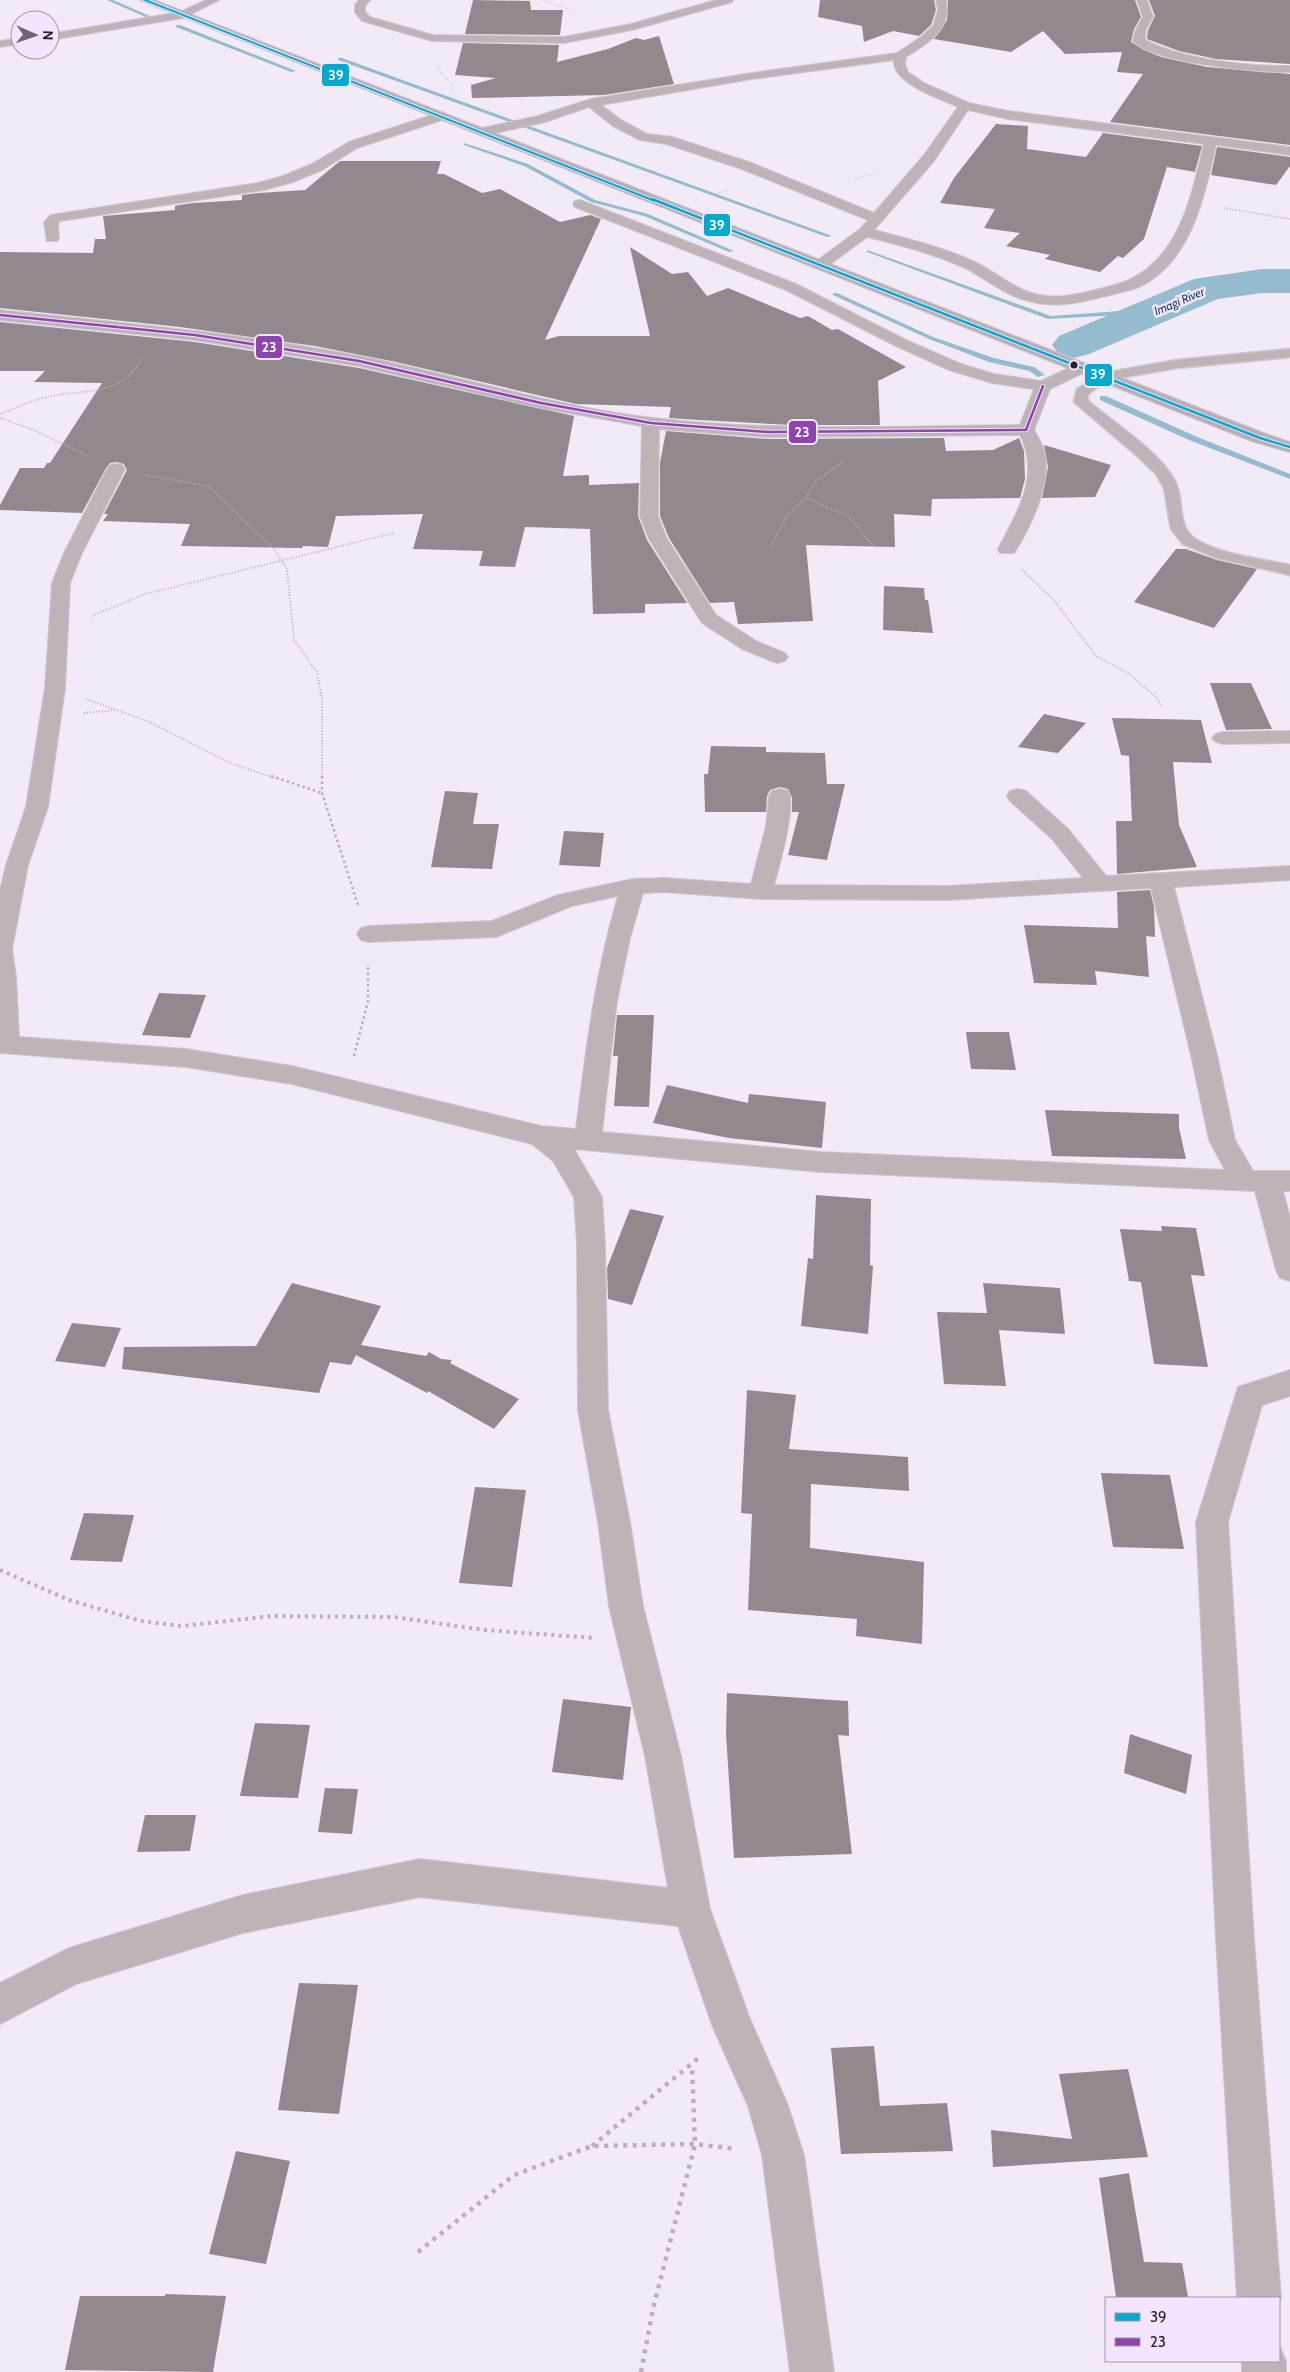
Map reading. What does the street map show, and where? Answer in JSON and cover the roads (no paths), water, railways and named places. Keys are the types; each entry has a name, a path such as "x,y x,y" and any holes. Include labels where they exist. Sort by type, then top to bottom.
{"highway":[{"path":"145,0 1104,376 1260,438 1290,453"},
{"path":"1260,438 1290,447"}],"street":[{"path":"60,35 183,15 214,0"},
{"path":"365,0 360,5 360,12 366,19 414,32 450,39 573,40 632,27 728,0"},
{"path":"482,132 541,120 591,103 752,76 900,56 932,33 942,23 945,11 942,0"},
{"path":"1142,0 1148,17 1141,29 1139,41 1148,47 1170,54 1242,65 1290,68"},
{"path":"900,56 899,64 903,74 920,85 965,106 1008,115 1290,151"},
{"path":"591,103 617,123 644,137 668,140 693,148 877,219"},
{"path":"820,265 865,232 877,219 929,158 965,106"},
{"path":"52,238 51,222 56,218 259,187 288,179 317,167 353,146 435,114"},
{"path":"865,232 940,252 971,265 1027,296 1062,302 1076,300 1139,282 1160,265 1177,243 1195,204 1211,140"},
{"path":"580,204 791,287 861,321 900,343 955,367 992,378 1043,386 1081,368"},
{"path":"0,315 156,331 358,361 551,405 651,423 768,432 1026,430"},
{"path":"1007,549 1030,500 1038,473 1036,454 1026,430 1043,386"},
{"path":"651,423 649,438 649,516 658,540 709,619 749,645 778,657"},
{"path":"116,469 73,553 60,583 55,688 38,807 17,865 0,949 4,977 3,1044 186,1058 292,1075 541,1136 821,1162 1267,1181"},
{"path":"1223,738 1290,737"},
{"path":"761,892 777,826 780,796"},
{"path":"1018,796 1060,834 1100,884"},
{"path":"369,934 496,929 566,900 633,886 664,885 761,892 948,893 1290,873"},
{"path":"1161,882 1204,1055 1222,1140 1267,1181 1290,1270"},
{"path":"588,1139 605,1001 618,938 633,886"},
{"path":"541,1136 564,1154 588,1197 591,1244 593,1410 614,1522 626,1606 663,1756 691,1909 732,2025 766,2104 783,2154 812,2372"},
{"path":"1259,2297 1235,1939 1212,1522 1248,1396 1290,1383"},
{"path":"0,2004 69,1966 243,1914 420,1878 691,1909"}],"lane":[{"path":"1290,353 1177,364 1104,376 1082,392 1081,402 1159,469 1169,483 1180,532 1187,541 1201,548 1290,570"}],"waterway":[{"path":"109,0 150,17"},
{"path":"178,26 293,71"},
{"path":"340,59 829,236"},
{"path":"466,144 526,165 593,201 646,215 731,251"},
{"path":"869,251 1050,318 1120,313 1132,318"},
{"name":"Imagi River","path":"1074,345 1209,288 1262,281 1290,281"},
{"path":"835,294 931,338 992,360 1031,369 1041,375"},
{"path":"1103,398 1192,438 1290,477"}]}
